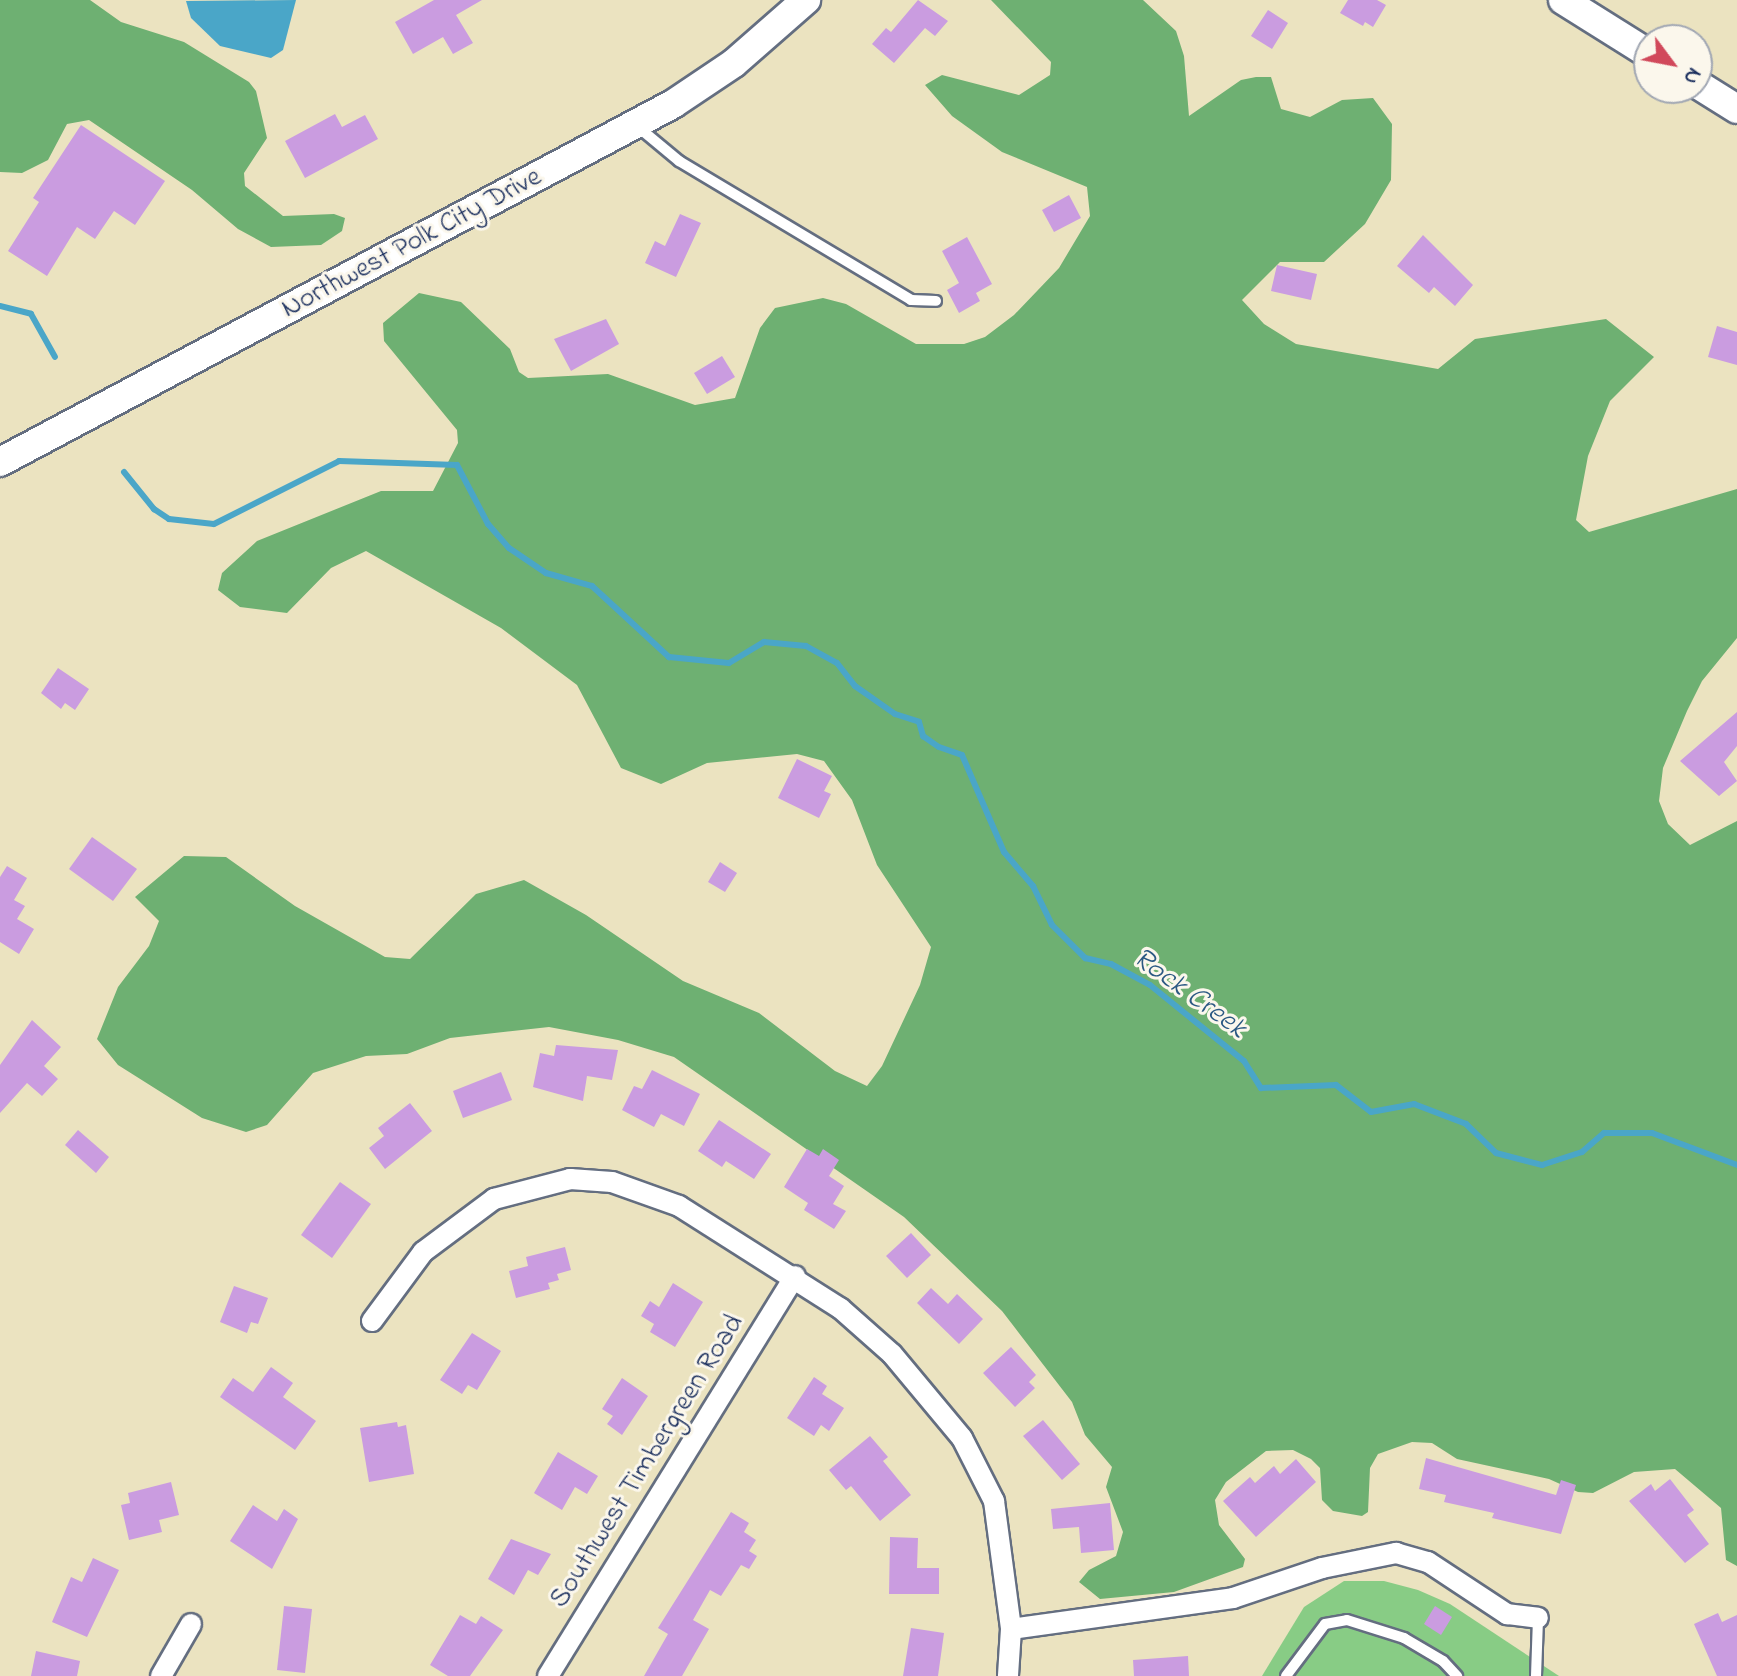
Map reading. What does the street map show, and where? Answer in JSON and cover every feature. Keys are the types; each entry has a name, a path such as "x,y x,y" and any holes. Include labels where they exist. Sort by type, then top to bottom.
{"street":[{"name":"Northwest Polk City Drive","path":"0,462 635,124 734,63 806,0"},
{"path":"1563,0 1633,44"},
{"path":"1713,94 1737,109"},
{"path":"372,1321 397,1281 459,1221 494,1199 570,1179 612,1182 656,1196 795,1276 892,1354 962,1438 994,1501 1011,1629 1008,1676"},
{"name":"Southwest Timbergreen Road","path":"548,1676 795,1276"},
{"path":"1011,1629 1233,1598 1322,1568 1396,1553 1428,1562 1507,1614 1538,1618"},
{"path":"161,1676 191,1624"}],"lane":[{"path":"635,124 679,161 911,300 936,301"},
{"path":"1536,1676 1538,1618"},
{"path":"1286,1676 1325,1624 1347,1620 1404,1638 1443,1661 1457,1676"}],"green space":[{"path":"0,0 90,0 121,22 184,42 249,82 256,91 267,138 244,173 245,186 283,216 334,214 345,218 342,231 321,245 271,247 238,229 192,190 89,120 67,124 48,160 22,173 0,172"},
{"path":"991,0 1143,0 1176,31 1184,56 1189,116 1241,80 1256,77 1271,77 1281,109 1310,117 1342,100 1373,98 1392,124 1391,180 1365,224 1324,262 1280,262 1242,300 1264,324 1296,344 1438,369 1475,339 1606,319 1654,357 1610,401 1588,456 1576,520 1589,532 1737,489 1737,638 1702,681 1687,711 1663,768 1659,801 1668,824 1690,845 1737,821 1737,1566 1726,1560 1721,1508 1675,1469 1634,1472 1593,1493 1578,1492 1549,1479 1457,1459 1432,1443 1412,1442 1378,1454 1370,1468 1368,1512 1362,1516 1333,1511 1322,1500 1320,1468 1311,1459 1293,1450 1266,1451 1226,1482 1215,1500 1219,1525 1245,1559 1243,1567 1174,1592 1100,1599 1079,1582 1089,1570 1116,1556 1123,1532 1106,1487 1112,1467 1085,1435 1072,1402 1002,1311 904,1217 674,1057 618,1040 549,1027 450,1038 407,1054 366,1056 313,1073 267,1125 246,1132 202,1118 118,1065 97,1039 118,987 149,946 159,921 135,897 184,856 226,857 295,906 385,957 410,959 476,894 524,880 586,915 683,981 759,1013 835,1071 867,1086 882,1066 920,985 931,947 877,865 852,800 824,761 797,754 707,763 661,784 621,768 577,685 501,628 366,551 331,568 287,613 240,607 218,590 222,573 257,541 381,491 433,491 458,443 457,430 384,341 383,323 419,293 461,302 510,349 519,372 528,378 608,374 695,405 735,398 760,328 775,308 823,298 846,304 916,344 964,344 985,337 1014,315 1059,268 1090,216 1087,187 1002,152 952,116 925,85 942,75 1019,95 1050,75 1051,62"},
{"path":"1344,1581 1384,1581 1418,1590 1450,1604 1559,1676 1262,1676 1304,1607"}],"water":[{"path":"296,0 283,50 271,58 220,46 191,18 186,1"}],"building":[{"path":"434,0 482,0 456,15 473,43 453,54 443,37 413,54 395,22"},
{"path":"918,0 948,21 935,36 925,28 894,63 872,44 886,28 891,32"},
{"path":"1348,0 1377,0 1386,5 1373,27 1365,22 1363,26 1340,13"},
{"path":"1268,10 1288,23 1272,49 1251,36"},
{"path":"335,114 342,127 365,115 378,139 305,178 285,141"},
{"path":"81,125 165,181 135,225 114,211 95,239 77,227 47,276 8,251 39,202 33,198"},
{"path":"1069,195 1081,218 1054,232 1042,210"},
{"path":"680,214 701,223 676,277 645,263 655,241 665,246"},
{"path":"1423,235 1473,285 1455,306 1434,287 1429,293 1397,266"},
{"path":"967,237 992,284 976,293 980,301 959,313 947,290 959,283 942,251"},
{"path":"1277,265 1317,274 1311,300 1271,291"},
{"path":"606,319 619,344 571,371 554,339"},
{"path":"1717,326 1737,332 1737,365 1708,357"},
{"path":"722,356 735,377 707,394 694,373"},
{"path":"58,668 89,689 75,710 65,703 61,709 41,693"},
{"path":"1737,712 1737,746 1724,762 1737,781 1719,796 1680,761"},
{"path":"797,759 832,776 824,791 831,794 819,818 778,798"},
{"path":"92,837 137,869 113,901 69,869"},
{"path":"720,862 737,873 725,892 708,882"},
{"path":"7,866 27,878 14,900 25,906 17,919 34,929 19,954 0,942 0,877"},
{"path":"32,1020 61,1047 44,1066 58,1079 42,1096 27,1083 0,1113 0,1065"},
{"path":"556,1045 618,1050 612,1080 587,1076 583,1101 533,1087 540,1053 554,1056"},
{"path":"652,1070 700,1094 684,1126 661,1114 654,1127 622,1110 634,1086 642,1089"},
{"path":"501,1072 512,1100 463,1118 453,1091"},
{"path":"410,1103 432,1131 385,1169 369,1148 384,1136 378,1128"},
{"path":"719,1120 771,1154 754,1179 726,1161 722,1167 698,1151"},
{"path":"78,1130 109,1157 96,1173 65,1145"},
{"path":"807,1149 819,1156 823,1149 839,1160 829,1176 844,1186 833,1204 846,1211 834,1229 804,1210 808,1203 784,1187"},
{"path":"340,1182 371,1204 332,1258 301,1235"},
{"path":"911,1233 931,1255 907,1278 886,1256"},
{"path":"565,1247 571,1270 557,1274 559,1280 548,1283 550,1289 516,1298 509,1271 528,1266 526,1257"},
{"path":"673,1283 703,1302 675,1347 650,1332 654,1324 641,1316 650,1301 659,1307"},
{"path":"234,1286 268,1298 258,1324 251,1322 247,1333 220,1322"},
{"path":"931,1288 948,1304 957,1294 983,1319 959,1344 917,1303"},
{"path":"472,1333 501,1351 477,1390 468,1385 462,1394 440,1380"},
{"path":"1011,1347 1036,1375 1029,1382 1035,1388 1015,1407 983,1373"},
{"path":"271,1367 293,1383 283,1397 316,1421 295,1450 220,1397 233,1378 253,1392"},
{"path":"814,1377 827,1386 822,1394 844,1408 829,1431 821,1425 814,1436 787,1418"},
{"path":"622,1378 648,1396 622,1435 607,1424 613,1416 602,1409"},
{"path":"1043,1420 1080,1464 1062,1480 1023,1436"},
{"path":"397,1422 398,1427 406,1425 414,1474 369,1482 360,1428"},
{"path":"870,1436 888,1457 883,1461 911,1495 880,1521 851,1486 846,1490 829,1470"},
{"path":"558,1452 598,1476 587,1494 575,1487 562,1510 534,1493"},
{"path":"1426,1458 1556,1495 1561,1480 1576,1485 1561,1534 1492,1518 1494,1513 1444,1502 1446,1495 1419,1489"},
{"path":"1296,1459 1316,1482 1256,1537 1223,1501 1250,1477 1255,1483 1274,1466 1280,1474"},
{"path":"1670,1479 1694,1510 1687,1515 1709,1544 1685,1563 1629,1501 1651,1484 1655,1491"},
{"path":"171,1482 179,1515 159,1520 162,1532 129,1540 121,1505 130,1503 128,1493"},
{"path":"1110,1503 1114,1550 1081,1553 1079,1527 1053,1529 1051,1509"},
{"path":"253,1505 277,1521 284,1509 298,1519 272,1569 230,1541"},
{"path":"731,1512 749,1523 744,1532 756,1540 749,1551 757,1556 749,1569 741,1565 721,1596 710,1590 693,1620 709,1629 682,1676 644,1676 668,1634 658,1628"},
{"path":"890,1537 918,1538 917,1568 939,1568 939,1594 889,1594"},
{"path":"511,1539 551,1554 538,1575 528,1570 514,1595 488,1579"},
{"path":"93,1558 119,1570 87,1637 52,1622 71,1577 82,1582"},
{"path":"284,1606 312,1609 305,1673 277,1670"},
{"path":"1435,1606 1452,1617 1441,1635 1424,1624"},
{"path":"1718,1613 1722,1622 1737,1615 1737,1676 1717,1676 1694,1624"},
{"path":"460,1615 476,1624 481,1616 503,1630 470,1676 448,1676 430,1665"},
{"path":"911,1628 944,1633 938,1676 903,1676"},
{"path":"36,1651 80,1661 77,1676 31,1676"},
{"path":"1188,1656 1189,1676 1134,1676 1133,1660"}],"waterway":[{"name":"Rock Creek","path":"0,306 31,314 55,357"},
{"name":"Rock Creek","path":"124,472 154,509 169,519 214,524 339,461 457,465 488,524 509,548 546,573 592,586 669,657 729,663 764,642 806,646 837,663 855,686 895,714 919,722 923,736 939,747 962,755 1004,852 1033,886 1052,925 1085,958 1111,964 1150,985 1244,1061 1261,1088 1336,1085 1371,1112 1414,1104 1466,1124 1496,1153 1542,1165 1582,1152 1604,1133 1652,1133 1737,1165"}]}
